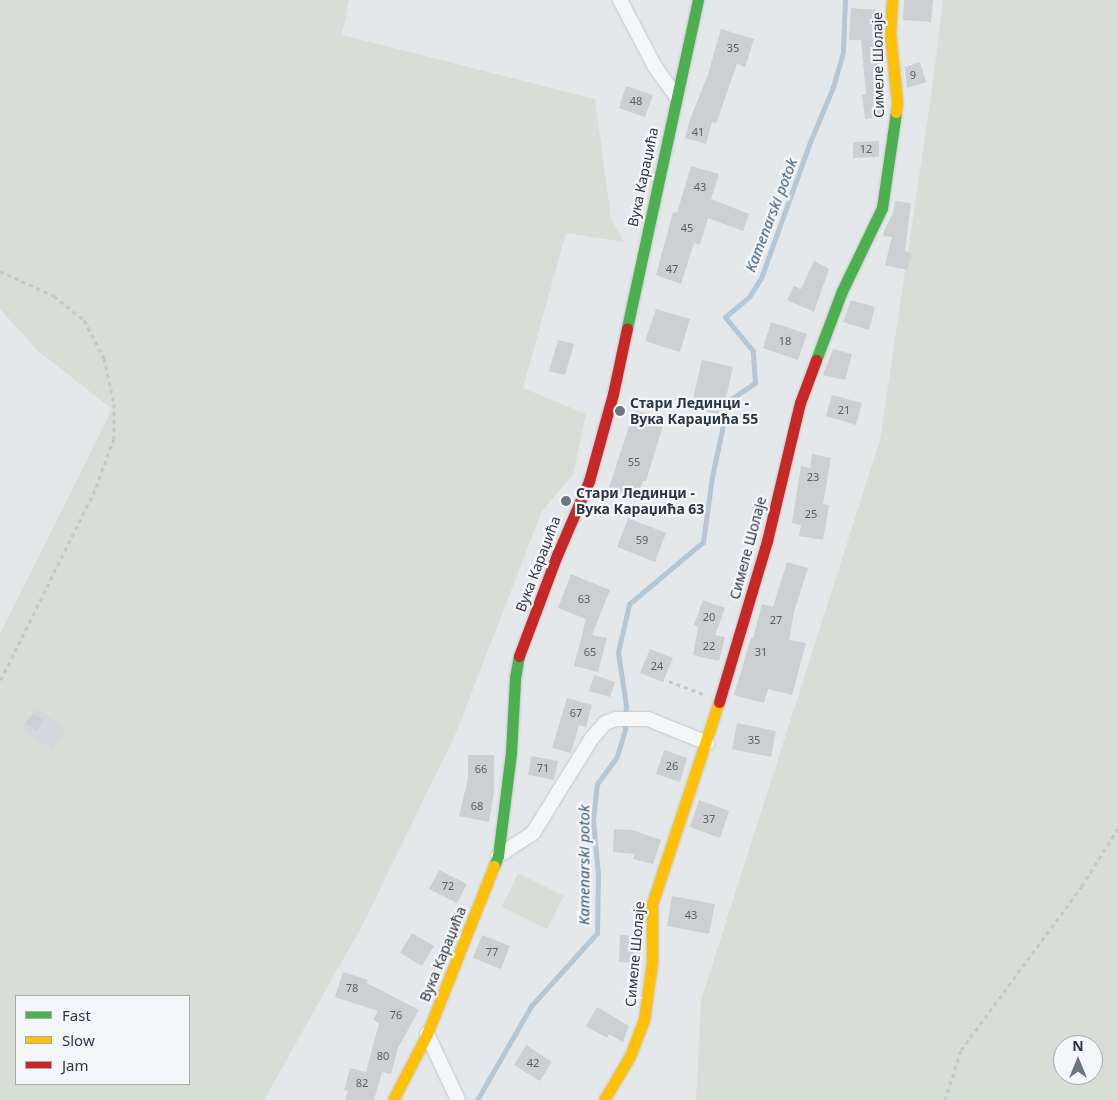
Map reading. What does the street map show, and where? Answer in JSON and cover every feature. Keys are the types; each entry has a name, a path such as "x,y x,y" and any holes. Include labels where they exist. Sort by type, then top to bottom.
{"street":[{"path":"620,0 655,66 676,96"},
{"name":"Вука Караџића","path":"393,1100 427,1034 498,856 511,753 515,678 520,652 588,481 613,394 698,0"},
{"name":"Симеле Шолаје","path":"604,1100 630,1056 644,1020 652,962 652,904 707,743 767,541 800,403 842,291 882,208 892,151 897,102 890,33 892,0"},
{"path":"498,856 533,833 592,738 605,724 616,719 648,719 707,743"},
{"path":"427,1034 458,1100"}],"path":[{"path":"0,271 54,296 84,320 104,358 114,404 114,438 94,490 0,681"},
{"path":"669,681 720,699"},
{"path":"945,1100 961,1050 1082,886 1118,828"}],"shaded area":[{"path":"0,0 349,0 342,35 595,99 611,219 624,242 566,233 523,388 586,414 573,475 542,511 456,733 363,924 264,1100 0,1100 0,634 112,409 38,351 0,309","holes":["35,707 66,729 52,750 20,729"]},
{"path":"943,0 1118,0 1118,1100 696,1100 701,1000 880,440 933,82"},
{"path":"35,707 67,729 52,750 20,729"},
{"path":"518,873 564,896 547,929 502,907"}],"building":[{"path":"904,0 933,0 931,22 903,20"},
{"path":"851,8 879,10 878,34 885,102 884,116 865,119 862,95 866,94 861,40 849,40"},
{"path":"721,29 754,39 745,67 737,64 716,124 712,122 706,144 685,138 690,119 707,77"},
{"path":"920,62 926,82 907,88 905,67"},
{"path":"626,86 653,95 645,117 619,108"},
{"path":"879,141 879,157 853,158 853,142"},
{"path":"691,166 719,174 711,199 749,214 743,231 708,218 700,245 694,243 681,284 656,275 673,212 677,213"},
{"path":"895,201 911,203 905,251 912,253 907,270 885,265 892,237 883,236 893,213"},
{"path":"814,261 829,269 814,312 787,300 794,286 801,289"},
{"path":"851,300 875,307 869,330 843,322"},
{"path":"656,309 690,319 680,352 645,341"},
{"path":"771,322 807,334 798,360 763,348"},
{"path":"558,340 574,344 565,375 549,371"},
{"path":"833,349 852,354 845,380 823,375"},
{"path":"702,360 733,367 722,415 691,408"},
{"path":"832,395 862,403 856,425 826,416"},
{"path":"634,410 665,419 646,481 643,481 637,498 609,488"},
{"path":"812,454 831,458 823,504 829,505 823,540 799,536 801,525 792,523 801,466 810,468"},
{"path":"628,518 666,533 655,562 617,547"},
{"path":"787,562 808,568 794,612 789,640 806,643 792,695 768,689 764,703 734,695 762,604 773,607"},
{"path":"571,574 610,590 592,635 607,638 598,672 574,666 586,619 558,608"},
{"path":"703,600 725,608 715,635 725,637 719,661 693,655 698,627 694,625"},
{"path":"650,649 673,658 663,682 640,673"},
{"path":"594,675 615,682 610,697 589,691"},
{"path":"567,698 592,705 586,727 579,725 571,753 552,748"},
{"path":"33,713 44,720 37,731 26,724"},
{"path":"737,723 776,731 771,757 732,749"},
{"path":"664,750 687,758 680,782 656,774"},
{"path":"468,755 494,755 494,793 489,822 459,816 468,778"},
{"path":"531,756 558,761 554,780 528,775"},
{"path":"699,800 729,811 720,838 690,827"},
{"path":"614,829 632,830 661,840 653,864 633,859 635,854 613,852"},
{"path":"439,870 467,884 457,903 429,889"},
{"path":"672,896 715,904 709,934 667,926"},
{"path":"412,933 434,946 422,966 400,953"},
{"path":"482,935 510,946 501,969 473,958"},
{"path":"620,935 640,936 640,963 619,962"},
{"path":"343,972 368,980 367,983 419,1010 398,1048 391,1074 382,1072 374,1100 345,1100 348,1091 344,1090 350,1068 366,1072 379,1023 373,1020 378,1011 335,997"},
{"path":"597,1007 629,1026 623,1042 609,1034 607,1038 586,1026"},
{"path":"526,1045 552,1062 540,1081 514,1065"}],"waterway":[{"name":"Kamenarski potok","path":"477,1100 531,1006 597,933 598,874 593,820 597,784 617,756 625,729 626,706 618,652 629,604 703,542 712,477 728,401 755,383 753,351 725,317 749,297 761,278 810,142 833,87 843,51 845,0"}],"traffic: fast":[{"path":"627,328 698,0"},
{"path":"816,360 842,291 882,208 896,112"},
{"path":"494,866 498,856 511,753 515,678 519,656"}],"traffic: slow":[{"path":"892,0 890,33 897,102 896,112"},
{"path":"604,1100 630,1056 644,1020 652,962 652,904 719,702"},
{"path":"393,1100 427,1034 494,866"}],"traffic: jam":[{"path":"519,656 557,555 589,481 613,394 627,328"},
{"path":"719,702 767,541 800,403 816,360"}],"place":[{"name":"Стари Лединци - Вука Караџића 55","path":"620,411"},
{"name":"Стари Лединци - Вука Караџића 63","path":"566,501"}]}
